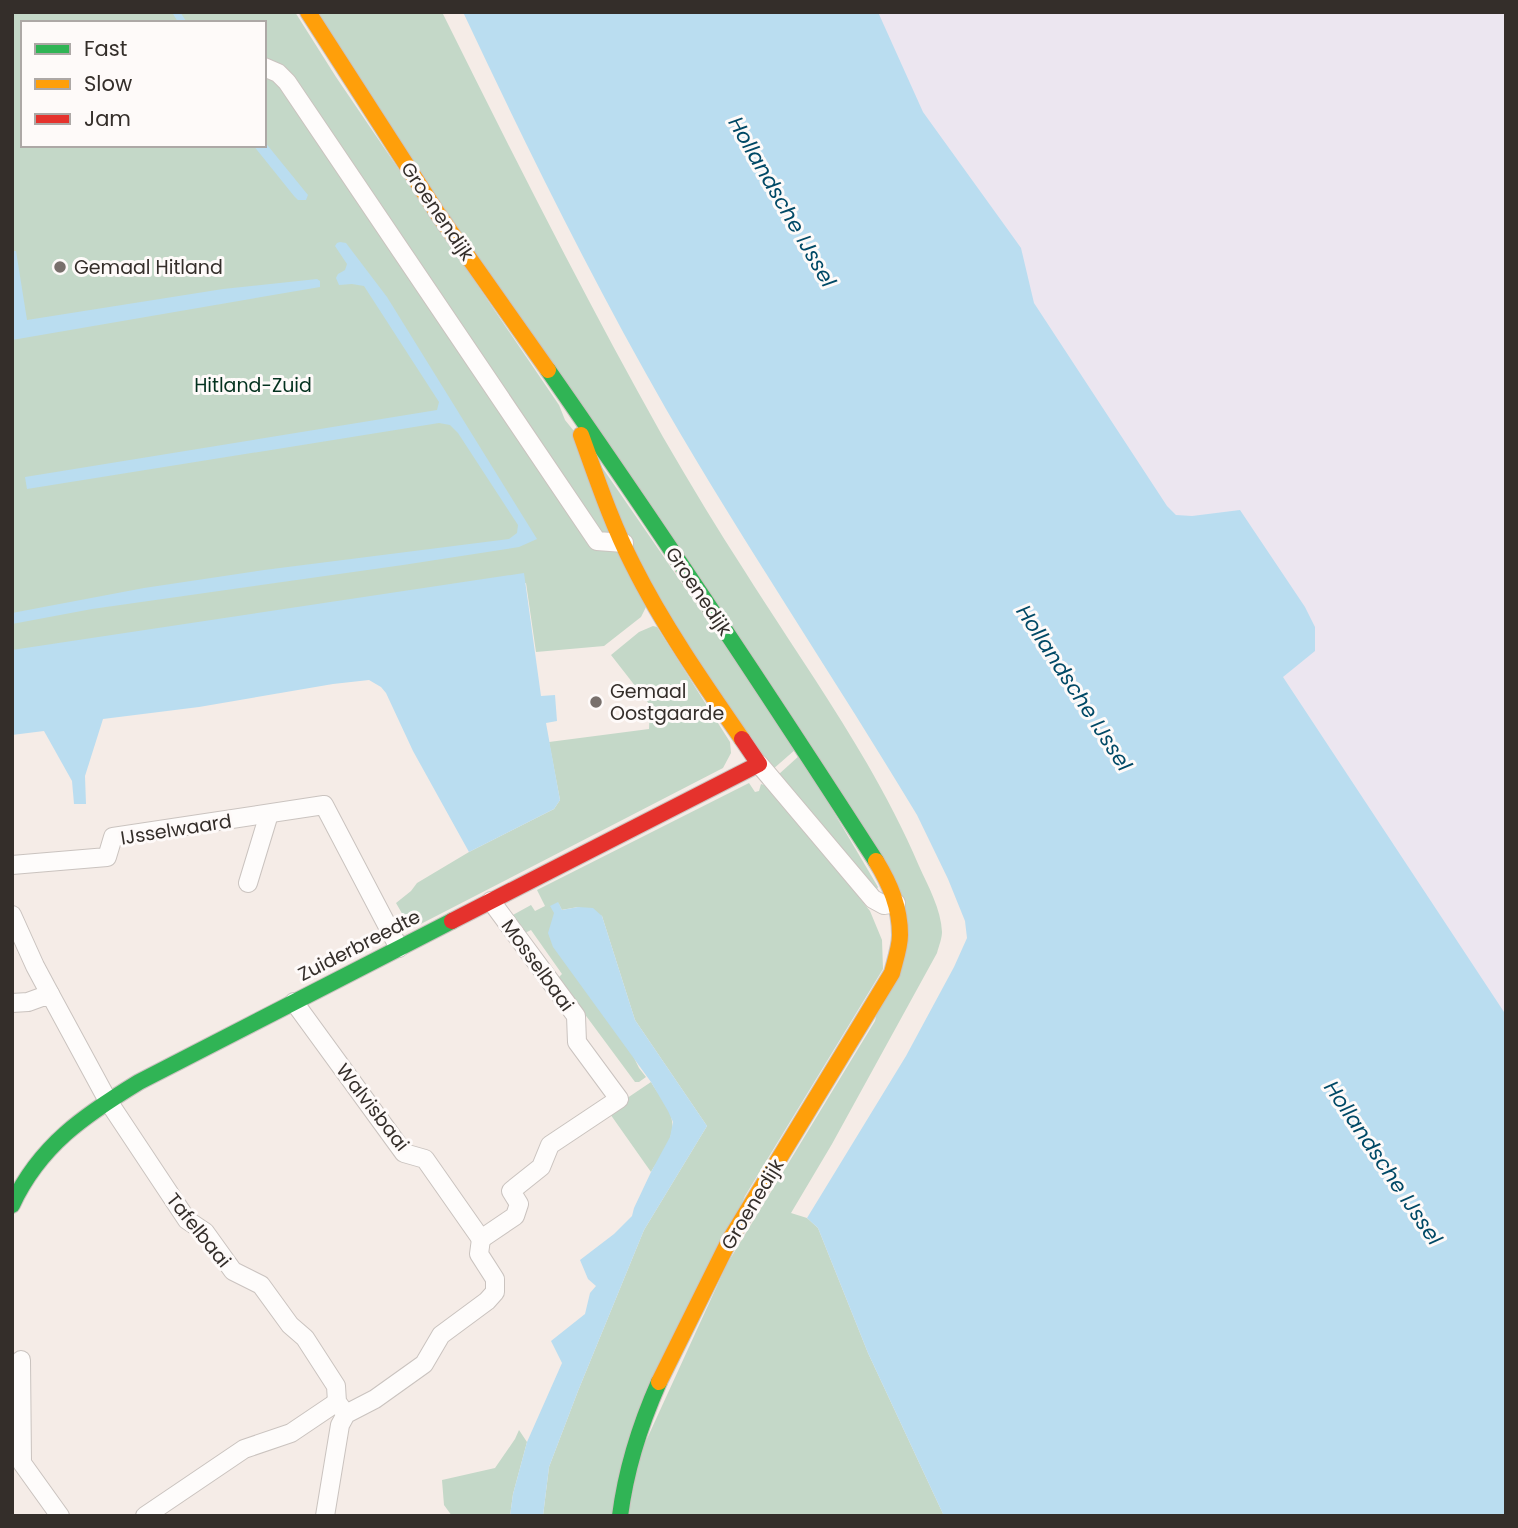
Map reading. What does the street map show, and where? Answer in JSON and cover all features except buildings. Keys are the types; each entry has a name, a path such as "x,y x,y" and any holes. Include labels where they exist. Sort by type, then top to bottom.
{"street":[{"name":"Groenendijk","path":"308,12 438,214 573,407"},
{"path":"266,68 278,73 287,82 597,541 624,543"},
{"path":"573,407 589,457 632,563 651,599 719,706 759,764 873,899 884,905 896,903"},
{"name":"Groenedijk","path":"573,407 645,509 775,704 888,881 896,903 900,936 892,973 729,1241 657,1385 634,1446 624,1485 620,1516"},
{"name":"Zuiderbreedte","path":"12,1205 18,1192 49,1149 70,1128 108,1101 294,1002 759,764"},
{"name":"IJsselwaard","path":"12,865 107,857 113,838 324,805 399,948"},
{"path":"248,883 269,814"},
{"name":"Mosselbaai","path":"481,1239 515,1216 519,1204 511,1191 541,1167 550,1145 619,1100 577,1042 576,1016 491,901"},
{"name":"Tafelbaai","path":"12,915 35,967 108,1101 187,1220 205,1232 233,1271 261,1285 290,1325 305,1338 337,1386 342,1408"},
{"path":"12,1003 28,1002 50,994"},
{"name":"Walvisbaai","path":"294,1002 404,1153 425,1159 481,1239 479,1254 495,1279 495,1292 441,1335 424,1364 375,1399 342,1408"},
{"path":"21,1360 22,1463 60,1516"},
{"path":"145,1516 244,1449 291,1433 342,1408"},
{"path":"325,1516 342,1408"}],"shaded area":[{"path":"834,12 1506,12 1506,1020"}],"green space":[{"name":"Hitland-Zuid","path":"12,12 295,12 336,77 559,405 565,420 595,457 796,749 772,770 646,607 641,617 604,646 536,652 526,583 12,669"},
{"path":"316,12 442,12 550,226 663,437 723,537 860,751 901,827 934,898 942,932 937,953 791,1213 807,1218 818,1228 868,1353 944,1516 628,1516 640,1454 727,1264 875,1021 901,916"},
{"path":"657,627 730,742 731,753 723,768 411,929 396,903 417,883 469,852 554,809 560,800 549,742 649,729 650,705 611,655 639,632"},
{"path":"800,755 878,887 876,891 778,775"},
{"path":"749,783 755,792 759,791 761,784 778,795 870,911 882,940 883,969 745,1196 611,1516 543,1516 549,1467 644,1230 707,1126 635,1020 602,916 578,907 562,910 639,1068 646,1077 635,1082 558,978 562,974 531,930 525,933 511,916 531,905 535,911 545,906 537,890"},
{"path":"651,1082 669,1111 672,1128 666,1148 651,1172 608,1111"},
{"path":"519,1430 527,1442 510,1516 452,1516 444,1505 442,1480 495,1468"}],"water":[{"name":"Hollandsche IJssel","path":"463,12 878,12 923,112 1021,248 1034,303 1167,506 1176,515 1192,516 1240,510 1305,607 1315,627 1315,651 1283,677 1506,1015 1506,1516 944,1516 868,1353 818,1228 807,1218 906,1056 954,967 967,938 965,921 917,815 727,512 666,409 560,212"},
{"path":"266,143 308,195 306,200 298,200 255,147 266,147"},
{"path":"340,242 346,243 387,297 537,539 519,547 92,609 12,624 12,613 144,588 509,539 517,533 518,525 458,433 450,425 439,423 27,489 25,477 437,410 439,402 364,286 339,285 336,278 345,270 347,264 335,246"},
{"path":"12,251 16,251 27,320 223,289 317,279 320,281 320,287 12,340"},
{"path":"524,573 541,696 555,695 557,721 546,723 560,800 554,809 469,852 413,751 386,693 369,680 103,719 85,776 86,804 74,804 72,781 44,731 12,735 12,650"},
{"path":"558,902 562,910 593,908 602,916 635,1020 707,1126 644,1230 549,1467 543,1516 510,1516 527,1442 562,1363 551,1341 585,1314 590,1293 596,1286 588,1279 580,1260 614,1234 632,1216 670,1137 673,1122 651,1082 553,947 548,933 554,913 550,906"}],"waterway":[{"path":"176,12 182,21"}],"traffic: fast":[{"path":"548,370 714,614 876,861"},
{"path":"12,1205 23,1184 50,1148 82,1120 119,1094 452,921"},
{"path":"620,1516 635,1448 659,1382"}],"traffic: slow":[{"path":"308,12 438,214 548,370"},
{"path":"581,435 618,534 633,565 684,654 742,739"},
{"path":"659,1382 729,1241 892,973 900,940 900,925 890,887 876,861"}],"traffic: jam":[{"path":"452,921 759,764 742,739"}],"place":[{"name":"Gemaal Hitland","path":"60,267"},
{"name":"Gemaal Oostgaarde","path":"596,702"}]}
